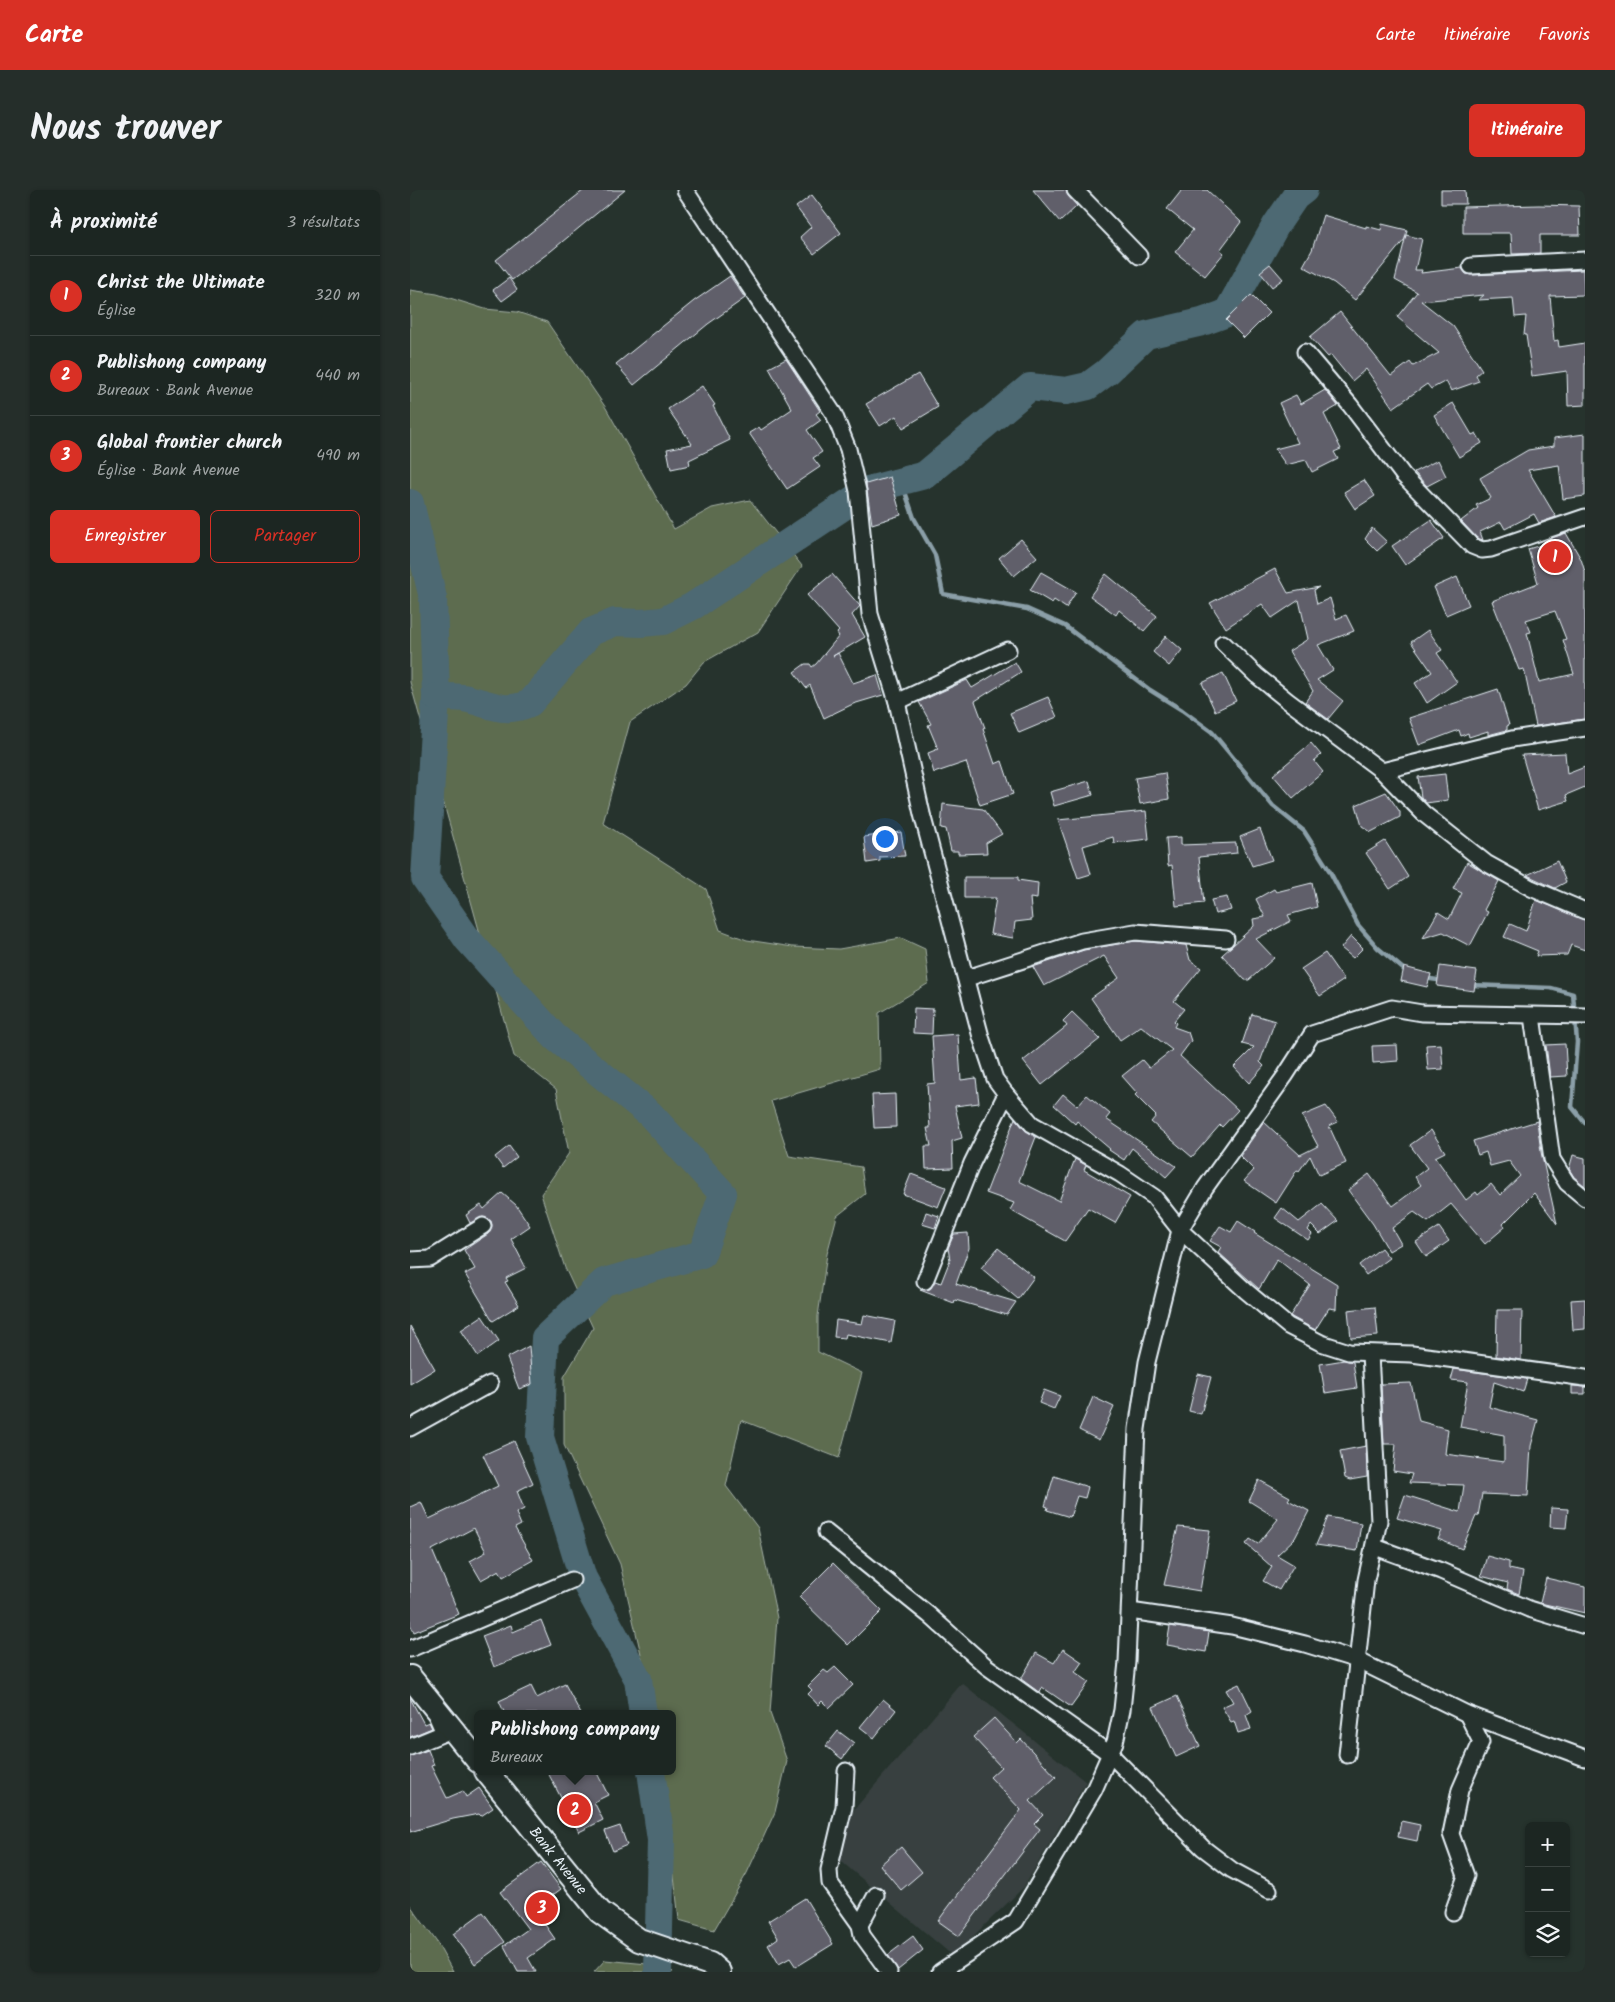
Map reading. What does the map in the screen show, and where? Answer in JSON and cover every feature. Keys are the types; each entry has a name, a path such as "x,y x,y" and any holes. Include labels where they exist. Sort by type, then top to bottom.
{"street":[{"path":"685,190 834,414 848,449 859,497 870,614 897,702 922,814 967,978 981,1037 995,1079 1006,1094 1032,1124 1120,1174 1154,1197 1180,1230 1246,1291 1288,1326 1334,1349 1370,1354 1412,1354 1585,1378"},
{"path":"1075,190 1139,256"},
{"path":"1471,266 1585,260"},
{"path":"1305,352 1350,405 1403,475 1472,546 1482,550 1492,549 1585,517"},
{"path":"1223,643 1256,675 1288,701 1382,770 1424,814 1486,863 1531,888 1585,911"},
{"path":"897,702 1008,650"},
{"path":"1382,770 1512,739 1585,728"},
{"path":"967,978 1082,941 1135,932 1226,939"},
{"path":"940,1972 1016,1921 1094,1790 1110,1754 1122,1710 1130,1611 1139,1420 1147,1362 1180,1230 1205,1188 1285,1076 1312,1034 1392,1008 1422,1013 1585,1016"},
{"path":"1532,1016 1552,1159 1567,1183 1585,1198"},
{"path":"925,1281 972,1162 1006,1094"},
{"path":"410,1260 430,1259 483,1226"},
{"path":"1347,1755 1366,1580 1375,1548 1379,1521 1370,1354"},
{"path":"410,1428 490,1384"},
{"path":"826,1532 929,1615 986,1666 1110,1754 1203,1848 1232,1870 1269,1890"},
{"path":"1375,1548 1441,1571 1529,1609 1585,1626"},
{"path":"410,1649 572,1580"},
{"path":"1130,1611 1232,1626 1305,1644 1358,1660 1467,1714 1585,1758"},
{"path":"410,1677 474,1755"},
{"path":"410,1746 444,1733 431,1703"},
{"path":"1453,1912 1466,1876 1451,1834 1460,1790 1482,1742 1467,1714"},
{"path":"846,1771 844,1807 829,1870 830,1883 860,1925 862,1935 889,1972"},
{"name":"Bank Avenue","path":"489,1775 600,1912 639,1940 714,1968"},
{"path":"860,1925 876,1895"}],"shaded area":[{"path":"962,1683 1086,1782 1024,1887 953,1956 823,1846"}],"green space":[{"path":"410,290 437,294 485,309 517,312 547,322 606,408 674,529 712,508 750,500 802,566 758,632 704,662 686,684 630,722 603,823 706,889 720,930 747,940 793,947 839,949 901,938 925,949 929,983 879,1013 880,1069 771,1101 789,1156 861,1167 865,1194 837,1216 827,1254 818,1316 818,1352 862,1373 839,1458 741,1420 726,1486 758,1528 777,1618 770,1713 787,1761 775,1812 747,1873 714,1930 679,1920 662,1775 676,1775 676,1710 654,1710 620,1564 564,1445 564,1377 593,1328 565,1268 541,1194 569,1153 556,1089 514,1056 410,682"},
{"path":"410,1905 436,1941 453,1972 410,1972"},
{"path":"605,1960 658,1965 673,1972 594,1972"}],"building":[{"path":"584,190 625,190 551,251 512,280 496,260"},
{"path":"1033,190 1066,190 1068,196 1077,206 1060,222"},
{"path":"1182,190 1207,190 1241,222 1220,250 1224,253 1205,276 1175,252 1193,230 1167,209"},
{"path":"1441,190 1465,190 1466,204 1441,204"},
{"path":"812,195 841,233 814,254 800,237 811,227 796,207"},
{"path":"1579,206 1580,235 1540,235 1540,253 1512,254 1511,233 1463,233 1463,207"},
{"path":"1323,215 1366,228 1366,226 1381,230 1382,224 1407,230 1405,239 1355,300 1334,283 1303,266 1312,250"},
{"path":"1406,235 1422,239 1415,270 1422,270 1421,273 1462,268 1466,274 1471,275 1583,270 1584,295 1550,296 1554,341 1558,340 1559,347 1585,343 1585,405 1568,406 1567,371 1532,376 1526,335 1524,335 1526,316 1515,317 1513,298 1478,300 1484,295 1421,301 1453,326 1482,370 1476,375 1479,381 1451,391 1446,381 1431,389 1427,384 1393,408 1366,369 1352,381 1331,355 1328,357 1310,337 1340,312 1391,376 1410,362 1413,366 1439,353 1397,317 1417,292 1395,280"},
{"path":"1270,264 1283,279 1272,287 1260,272"},
{"path":"730,276 745,298 708,324 634,385 616,364 694,301"},
{"path":"509,278 517,290 502,301 493,290"},
{"path":"1251,295 1269,313 1244,338 1226,320"},
{"path":"786,359 820,411 816,414 821,420 807,430 822,452 813,458 820,467 787,489 749,433 759,427 761,430 792,409 769,368"},
{"path":"918,374 938,407 903,428 896,416 880,426 866,404"},
{"path":"702,386 715,405 713,406 730,440 689,460 690,465 671,469 667,449 692,444 668,409"},
{"path":"1325,390 1338,406 1324,414 1341,449 1334,452 1338,459 1312,472 1306,460 1286,465 1275,449 1298,443 1279,403 1296,395 1301,404"},
{"path":"1453,403 1472,435 1476,433 1482,443 1459,457 1434,415"},
{"path":"1585,434 1585,496 1563,499 1559,465 1528,470 1556,517 1539,523 1534,514 1505,529 1501,522 1480,532 1483,540 1477,538 1461,521 1478,508 1476,505 1491,498 1480,478 1528,450 1554,446 1554,438"},
{"path":"1438,460 1446,476 1427,486 1414,472"},
{"path":"890,477 901,515 872,524 866,484"},
{"path":"1364,480 1375,496 1355,509 1344,492"},
{"path":"1431,520 1444,538 1405,565 1392,546"},
{"path":"1372,528 1387,542 1377,551 1365,539"},
{"path":"1566,533 1581,559 1585,572 1585,719 1536,726 1524,669 1519,670 1492,601 1538,583 1528,549 1551,542 1549,539","holes":["1555,611 1566,639 1563,640 1574,674 1539,682 1527,633 1531,632 1526,620"]},
{"path":"1021,539 1037,557 1014,576 999,558"},
{"path":"1275,569 1288,593 1319,587 1314,590 1317,604 1330,598 1336,619 1346,615 1354,631 1318,645 1333,670 1317,680 1343,701 1328,719 1305,702 1313,691 1289,651 1308,639 1299,600 1272,618 1262,604 1226,628 1210,603"},
{"path":"1041,572 1076,592 1066,608 1054,600 1052,603 1030,590"},
{"path":"832,574 860,606 852,615 865,637 838,653 853,683 877,675 883,695 853,704 824,718 810,685 806,688 794,672 805,664 810,664 812,667 816,664 839,636 837,633 839,631 807,595"},
{"path":"1106,574 1157,616 1144,631 1119,610 1116,615 1090,596"},
{"path":"1457,577 1469,605 1446,615 1434,587"},
{"path":"1428,630 1442,650 1437,653 1457,682 1427,703 1415,683 1432,672 1411,642"},
{"path":"1166,636 1182,650 1169,666 1153,652"},
{"path":"1015,662 1021,672 975,701 995,764 1002,761 1013,794 980,805 966,762 934,773 928,753 938,749 928,725 931,724 919,702 967,680 972,688"},
{"path":"1223,673 1236,701 1215,711 1202,683"},
{"path":"1498,689 1509,725 1507,730 1488,735 1488,731 1469,737 1468,733 1461,736 1459,730 1419,745 1409,718"},
{"path":"1048,697 1057,717 1019,733 1010,713"},
{"path":"1311,743 1321,755 1314,761 1323,772 1293,798 1273,775"},
{"path":"1565,753 1567,774 1585,767 1585,787 1566,795 1568,801 1538,810 1522,755"},
{"path":"1165,773 1169,799 1140,804 1135,778"},
{"path":"1445,774 1448,800 1426,803 1421,797 1418,777"},
{"path":"1089,781 1093,795 1054,806 1050,792"},
{"path":"1386,792 1400,812 1400,817 1371,832 1362,826 1356,805"},
{"path":"943,804 983,809 1002,834 986,843 987,853 958,854 958,851 951,851 946,829 941,828"},
{"path":"1146,811 1149,839 1114,843 1113,837 1083,846 1091,874 1078,878 1058,820"},
{"path":"1260,829 1272,860 1252,866 1240,837"},
{"path":"901,832 905,856 880,857 880,861 867,863 864,837"},
{"path":"1181,837 1181,845 1236,843 1237,853 1199,857 1204,903 1176,906 1172,865 1168,866 1166,838"},
{"path":"1385,841 1408,877 1390,889 1366,853"},
{"path":"1557,861 1566,882 1555,888 1527,875"},
{"path":"1467,862 1499,881 1484,910 1488,912 1470,946 1443,932 1423,938 1438,912 1449,919 1462,893 1453,889"},
{"path":"964,877 1018,877 1018,880 1038,883 1037,899 1030,898 1032,920 1015,922 1013,938 990,934 996,898 964,898"},
{"path":"1312,883 1317,907 1288,915 1291,921 1256,939 1274,958 1249,980 1245,980 1222,955 1254,926 1253,919 1265,917 1256,899 1274,889 1276,892"},
{"path":"1227,897 1231,910 1215,914 1211,900"},
{"path":"1536,900 1585,920 1585,950 1571,945 1567,955 1536,956 1538,951 1504,937 1510,924 1526,931"},
{"path":"1351,936 1363,948 1353,958 1341,948"},
{"path":"1135,941 1186,945 1190,960 1201,968 1174,1001 1184,1009 1174,1021 1176,1023 1174,1027 1188,1032 1191,1041 1180,1056 1238,1110 1222,1127 1220,1125 1192,1157 1151,1122 1156,1116 1135,1095 1137,1093 1122,1076 1142,1060 1149,1068 1172,1050 1141,1026 1120,1040 1091,998 1119,978 1104,956 1044,986 1033,967 1084,950"},
{"path":"1325,953 1344,980 1320,996 1301,969"},
{"path":"1440,966 1477,971 1474,991 1437,986"},
{"path":"1404,967 1431,974 1427,987 1401,981"},
{"path":"914,1008 933,1009 932,1034 913,1033"},
{"path":"1072,1012 1100,1039 1042,1085 1023,1061 1067,1026 1063,1021"},
{"path":"1252,1014 1275,1021 1260,1062 1264,1066 1249,1083 1234,1067 1254,1047 1242,1044"},
{"path":"958,1034 961,1080 976,1078 979,1103 955,1106 962,1138 952,1141 953,1168 926,1169 925,1146 931,1146 927,1128 930,1128 927,1084 935,1083 932,1036"},
{"path":"1441,1044 1443,1069 1428,1070 1426,1045"},
{"path":"1565,1044 1567,1076 1550,1077 1546,1045"},
{"path":"1397,1045 1398,1061 1373,1063 1372,1046"},
{"path":"895,1094 896,1127 874,1128 872,1095"},
{"path":"1063,1094 1077,1106 1087,1095 1110,1114 1106,1119 1176,1166 1166,1177 1132,1148 1124,1160 1109,1150 1077,1121 1075,1124 1054,1105"},
{"path":"1326,1106 1338,1122 1329,1126 1346,1163 1319,1175 1310,1156 1299,1171 1297,1170 1276,1203 1244,1181 1254,1170 1240,1156 1264,1122 1300,1155 1318,1146 1302,1116"},
{"path":"1015,1118 1025,1130 1036,1137 1019,1181 1059,1201 1075,1159 1086,1165 1084,1170 1130,1197 1115,1223 1088,1208 1065,1241 1010,1210 1014,1203 986,1193"},
{"path":"1537,1121 1541,1152 1557,1224 1534,1193 1503,1224 1505,1227 1485,1244 1451,1204 1428,1222 1414,1212 1392,1228 1401,1244 1389,1251 1373,1224 1348,1190 1369,1174 1393,1206 1421,1185 1415,1177 1427,1168 1410,1145 1431,1130 1445,1152 1435,1157 1466,1200 1476,1192 1478,1195 1491,1184 1500,1195 1520,1176 1509,1161 1490,1166 1486,1152 1478,1155 1473,1141"},
{"path":"509,1146 517,1157 503,1168 495,1157"},
{"path":"1573,1155 1585,1158 1585,1186 1574,1177 1569,1169"},
{"path":"911,1174 946,1187 938,1207 903,1194"},
{"path":"502,1193 516,1205 530,1226 511,1239 526,1268 506,1278 508,1281 505,1282 519,1305 493,1321 465,1274 475,1269 464,1250 488,1234 492,1225 491,1221 483,1217 470,1223 466,1215 481,1205 484,1209"},
{"path":"1322,1204 1338,1221 1320,1234 1311,1225 1308,1230 1312,1234 1308,1240 1275,1218 1282,1208 1299,1222"},
{"path":"926,1212 939,1216 935,1228 922,1224"},
{"path":"1238,1221 1254,1233 1337,1284 1336,1309 1329,1308 1315,1330 1290,1316 1310,1285 1277,1259 1259,1289 1218,1252 1221,1247 1210,1241 1220,1226 1231,1232"},
{"path":"1439,1227 1449,1241 1426,1257 1416,1242"},
{"path":"968,1233 969,1248 956,1284 1016,1302 1007,1315 955,1300 954,1303 920,1290 930,1289 935,1281 941,1283 950,1260 948,1248 954,1234"},
{"path":"998,1248 1034,1277 1018,1299 981,1268"},
{"path":"1381,1248 1389,1258 1366,1275 1359,1265"},
{"path":"1585,1299 1585,1329 1573,1330 1571,1300"},
{"path":"1375,1307 1378,1336 1351,1338 1348,1310"},
{"path":"1497,1310 1522,1310 1521,1360 1496,1356"},
{"path":"864,1315 895,1321 891,1343 846,1334 845,1338 834,1337 836,1320 862,1324"},
{"path":"482,1316 499,1341 478,1356 461,1330"},
{"path":"410,1326 435,1369 410,1384"},
{"path":"529,1346 532,1384 519,1389 507,1358"},
{"path":"1344,1360 1353,1362 1357,1388 1325,1393 1320,1364"},
{"path":"1454,1369 1527,1379 1523,1392 1494,1382 1489,1407 1538,1420 1531,1446 1528,1496 1482,1494 1478,1516 1476,1516 1462,1549 1438,1539 1442,1531 1397,1518 1405,1495 1460,1512 1464,1485 1409,1483 1412,1474 1393,1471 1396,1444 1384,1444 1381,1384 1411,1383 1419,1421 1448,1429 1445,1454 1504,1462 1504,1435 1460,1427 1468,1382 1451,1380"},
{"path":"1198,1374 1211,1377 1201,1414 1189,1411"},
{"path":"1572,1386 1585,1387 1585,1394 1572,1394"},
{"path":"1044,1390 1060,1396 1054,1409 1039,1403"},
{"path":"1093,1397 1114,1407 1099,1440 1079,1430"},
{"path":"514,1441 533,1483 517,1491 524,1509 516,1513 521,1525 515,1528 533,1560 503,1577 499,1570 481,1580 470,1561 486,1552 474,1528 432,1550 459,1614 414,1632 410,1624 410,1507 421,1502 429,1519 498,1486 483,1455"},
{"path":"1366,1446 1367,1477 1350,1480 1345,1478 1340,1451"},
{"path":"1054,1476 1088,1487 1085,1498 1077,1496 1070,1517 1047,1510 1048,1507 1045,1506"},
{"path":"1259,1480 1290,1497 1288,1500 1309,1511 1295,1538 1277,1555 1294,1565 1279,1590 1263,1581 1272,1567 1246,1544 1250,1539 1258,1544 1278,1519 1249,1501"},
{"path":"1551,1508 1568,1509 1566,1528 1550,1527"},
{"path":"1328,1517 1361,1523 1357,1551 1316,1545"},
{"path":"1178,1527 1210,1530 1200,1591 1164,1585"},
{"path":"1487,1556 1509,1562 1509,1569 1523,1572 1519,1594 1507,1589 1508,1583 1481,1576"},
{"path":"833,1563 882,1611 848,1645 799,1597"},
{"path":"1546,1578 1585,1587 1585,1613 1540,1603"},
{"path":"541,1620 551,1645 494,1667 482,1636 511,1625 513,1632"},
{"path":"1170,1626 1209,1632 1206,1652 1167,1645"},
{"path":"1063,1649 1082,1662 1075,1672 1089,1682 1071,1707 1042,1687 1040,1693 1021,1679 1036,1653 1054,1663"},
{"path":"835,1667 853,1685 829,1708 822,1701 818,1705 808,1694 812,1690 808,1686 824,1670 828,1673"},
{"path":"565,1684 579,1710 503,1710 499,1701 531,1686 537,1698"},
{"path":"1239,1684 1252,1711 1246,1715 1251,1729 1238,1733 1234,1721 1231,1722 1222,1707 1233,1702 1226,1690"},
{"path":"1177,1696 1200,1746 1176,1757 1153,1707"},
{"path":"410,1698 424,1724 429,1722 432,1728 410,1737"},
{"path":"883,1699 896,1710 874,1738 860,1727"},
{"path":"994,1718 1017,1743 1021,1739 1056,1777 1030,1801 1043,1815 1034,1824 1040,1829 959,1936 938,1921 1021,1810 990,1777 1001,1767 973,1737"},
{"path":"838,1731 854,1743 842,1759 826,1746"},
{"path":"428,1750 434,1765 431,1766 447,1798 463,1791 466,1797 479,1788 493,1808 481,1816 479,1814 453,1819 410,1832 410,1756"},
{"path":"549,1775 598,1775 608,1795 594,1802 603,1820 579,1832"},
{"path":"1401,1821 1420,1825 1417,1841 1398,1837"},
{"path":"620,1826 627,1845 613,1851 605,1831"},
{"path":"901,1847 922,1872 901,1890 880,1865"},
{"path":"541,1862 561,1889 534,1909 555,1939 528,1958 536,1972 518,1972 504,1946 528,1929 500,1892"},
{"path":"805,1898 833,1944 796,1967 790,1958 779,1964 768,1945 778,1938 768,1921"},
{"path":"483,1912 505,1942 475,1964 453,1934"},
{"path":"913,1936 923,1950 898,1970 888,1955"}],"waterway":[{"path":"436,697 464,698 506,708 530,703 591,632 615,622 641,623 663,621 693,606 868,490 925,475 1030,387 1066,391 1088,386 1107,372 1146,335 1202,322 1227,313 1276,225 1295,197 1304,190"},
{"path":"902,483 914,518 935,555 943,594 1027,609 1065,626 1150,690 1212,732 1273,806 1304,831 1329,870 1358,925 1378,948 1408,973"},
{"path":"410,503 433,598 436,697 425,878 468,940 555,1037 650,1114 723,1194 702,1254 604,1282 545,1338 540,1437 583,1578 638,1679 642,1710"},
{"path":"1424,978 1444,981"},
{"path":"1471,985 1551,988 1573,994 1577,1042 1572,1107 1585,1123"},
{"path":"652,1775 661,1840 658,1972"}],"place":[{"name":"Christ the Ultimate","path":"1555,557"},
{"name":"Publishong company","path":"575,1810"},
{"name":"Global frontier church","path":"542,1908"}]}
